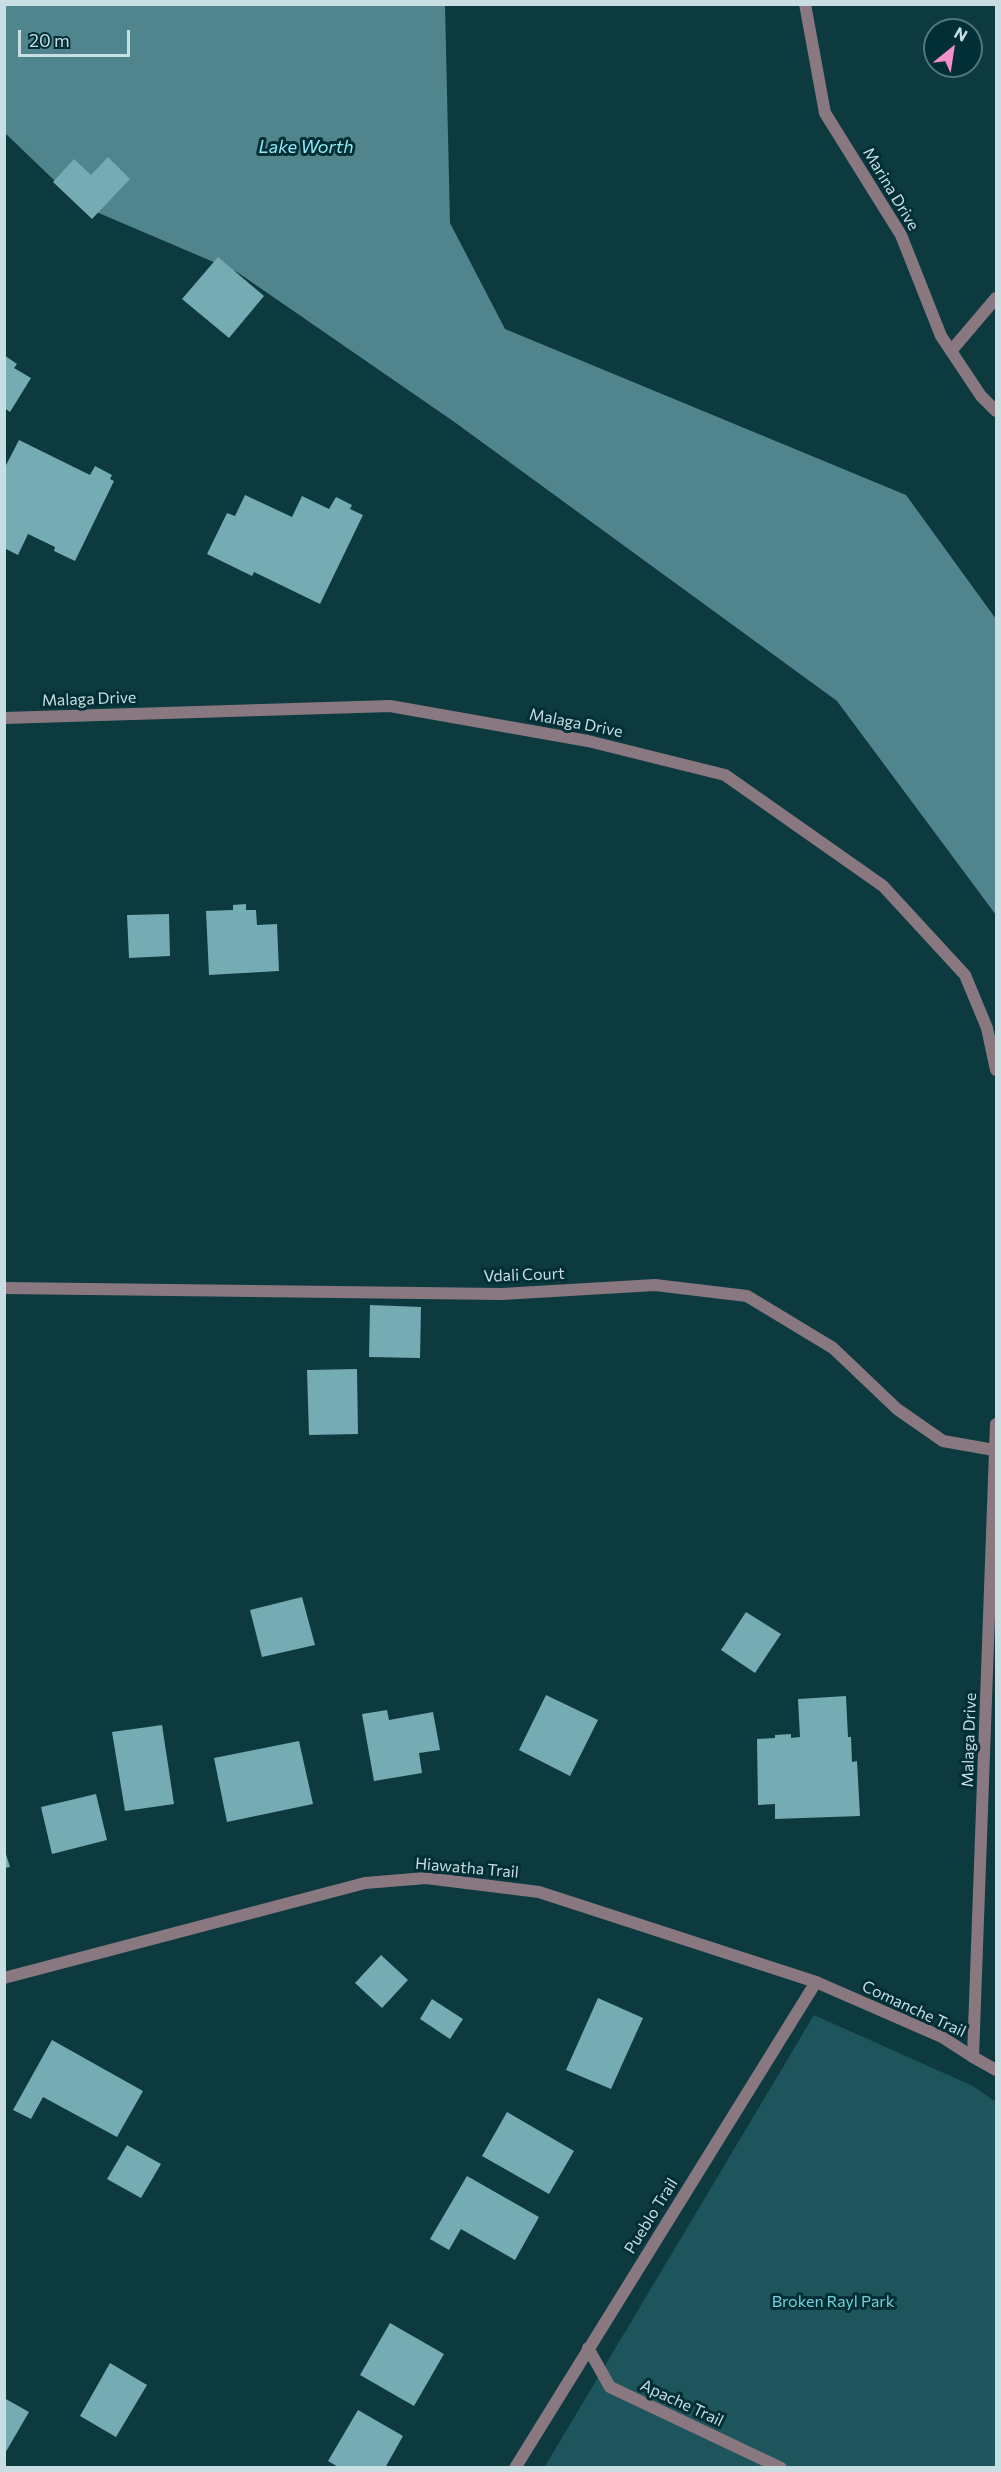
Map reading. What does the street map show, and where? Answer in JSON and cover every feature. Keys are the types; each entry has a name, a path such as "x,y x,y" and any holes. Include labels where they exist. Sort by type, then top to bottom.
{"street":[{"name":"Marina Drive","path":"805,4 825,113 901,235 941,336 981,396 996,411"},
{"path":"951,351 996,298"},
{"name":"Malaga Drive","path":"4,718 390,706 588,741 725,775 883,886 965,975 987,1028 996,1070"},
{"name":"Vdali Court","path":"4,1288 502,1294 655,1285 747,1296 833,1348 897,1409 943,1441 994,1450"},
{"name":"Malaga Drive","path":"973,2057 996,1424"},
{"name":"Hiawatha Trail","path":"4,1978 365,1882 426,1878 538,1892 816,1982"},
{"name":"Comanche Trail","path":"816,1982 942,2037 996,2070"},
{"name":"Pueblo Trail","path":"515,2468 816,1982"},
{"name":"Apache Trail","path":"588,2348 610,2387 781,2468"}],"green space":[{"name":"Broken Rayl Park","path":"814,2015 973,2086 996,2102 996,2467 544,2468"}],"water":[{"name":"Lake Worth","path":"4,5 445,5 450,223 505,329 906,495 996,619 996,915 837,701 453,421 237,272 80,205 5,133"}],"building":[{"path":"108,157 130,179 92,219 53,182 74,159 91,175"},
{"path":"218,257 264,296 229,338 182,299"},
{"path":"4,355 17,364 14,368 31,378 10,412 4,408"},
{"path":"19,440 90,475 95,466 112,475 110,479 114,481 75,561 54,551 55,547 28,534 18,555 4,548 4,469"},
{"path":"245,495 292,517 302,496 329,509 336,497 352,505 350,509 363,515 320,604 254,572 252,576 207,554 227,513 235,516"},
{"path":"246,904 246,910 256,910 257,925 277,924 279,971 209,975 206,911 233,910 233,905"},
{"path":"169,914 170,956 129,958 127,915"},
{"path":"370,1305 421,1307 420,1358 369,1357"},
{"path":"357,1369 358,1434 309,1435 307,1370"},
{"path":"302,1597 315,1645 262,1657 250,1610"},
{"path":"746,1612 781,1634 755,1673 721,1650"},
{"path":"546,1695 598,1720 570,1776 519,1750"},
{"path":"846,1696 852,1762 857,1761 860,1816 775,1819 775,1804 758,1805 757,1739 791,1734 791,1738 800,1737 798,1699"},
{"path":"387,1710 389,1720 433,1712 440,1750 419,1753 422,1773 374,1781 362,1714"},
{"path":"162,1725 174,1804 125,1811 112,1732"},
{"path":"299,1741 313,1804 227,1822 214,1758"},
{"path":"96,1794 107,1840 52,1854 41,1807"},
{"path":"4,1848 10,1867 4,1868"},
{"path":"381,1955 408,1980 382,2008 355,1983"},
{"path":"598,1998 643,2018 611,2089 566,2070"},
{"path":"432,1999 463,2019 450,2039 420,2019"},
{"path":"52,2040 143,2091 117,2137 43,2097 31,2119 13,2110"},
{"path":"507,2112 574,2151 549,2194 482,2156"},
{"path":"127,2145 161,2164 141,2198 107,2179"},
{"path":"467,2176 539,2217 515,2260 461,2229 449,2250 430,2239"},
{"path":"390,2323 444,2354 414,2406 360,2375"},
{"path":"110,2363 147,2385 116,2437 80,2416"},
{"path":"4,2398 29,2412 4,2455"},
{"path":"358,2410 403,2436 385,2468 340,2468 328,2461"}]}
